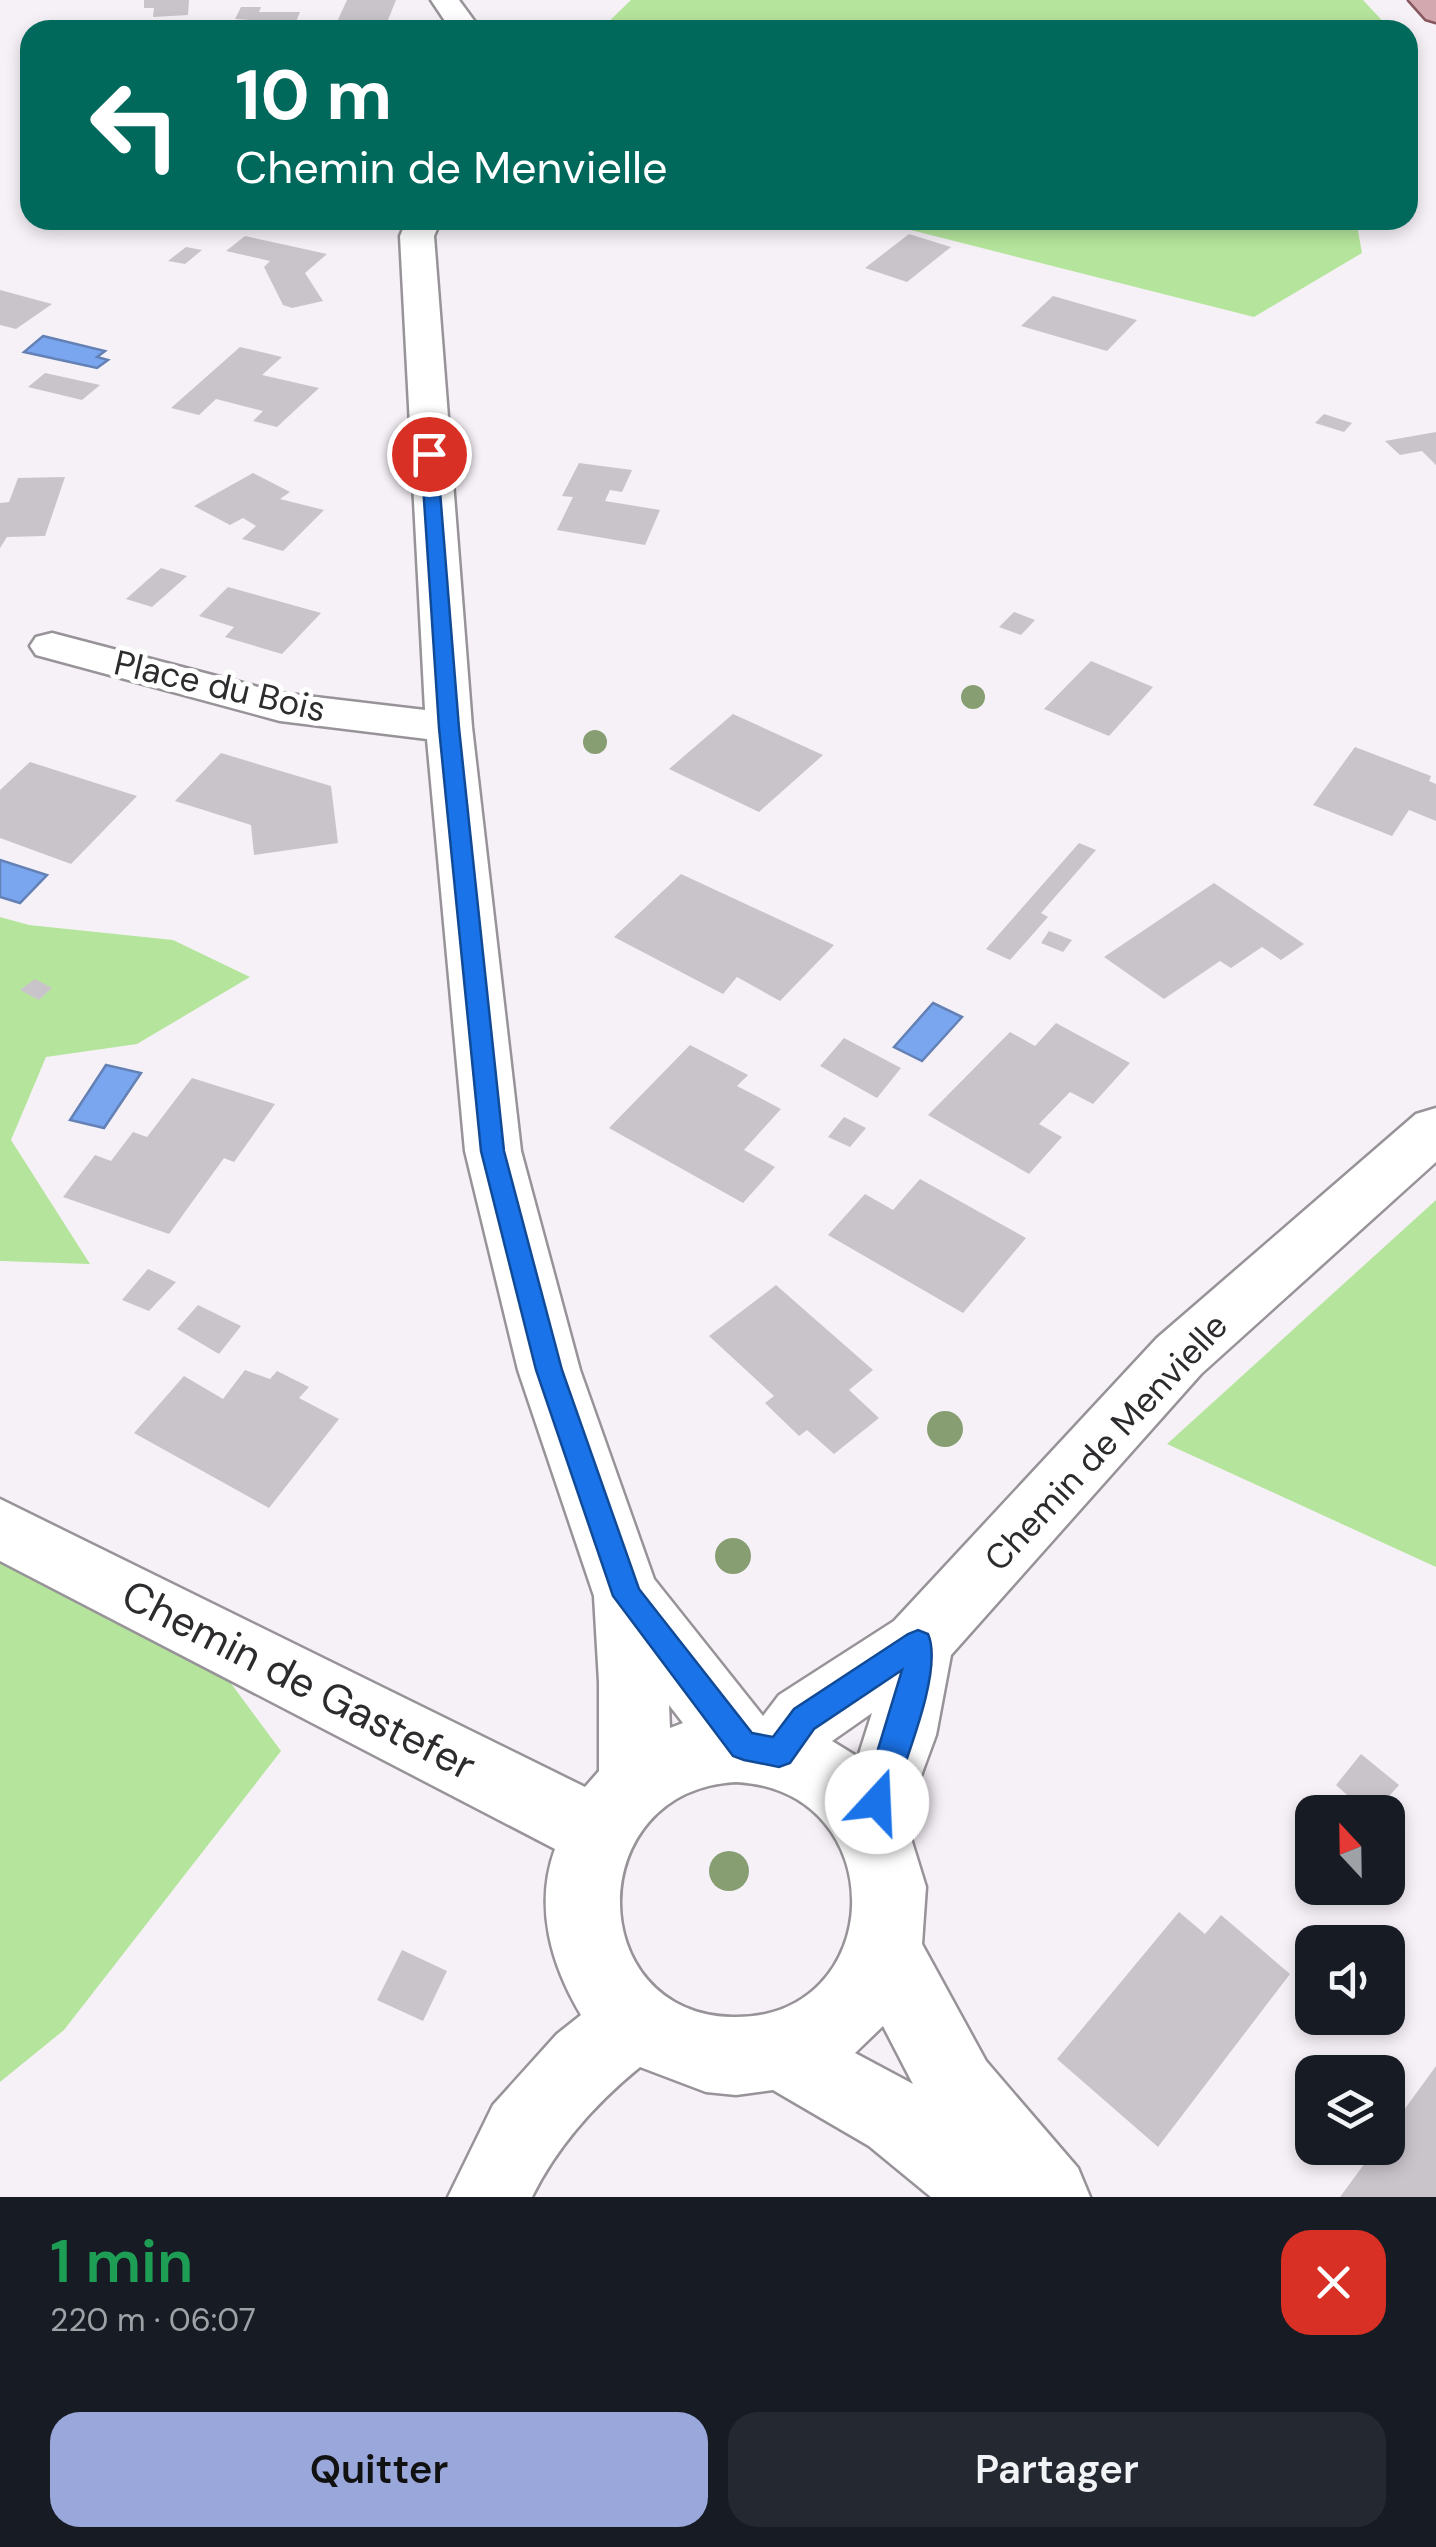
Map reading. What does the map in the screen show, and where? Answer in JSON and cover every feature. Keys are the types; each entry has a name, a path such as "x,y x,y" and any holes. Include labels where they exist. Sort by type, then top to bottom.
{"main road":[{"path":"1423,0 1436,13"}],"street":[{"path":"420,230 418,254 449,728 492,1151 549,1370 627,1596 634,1682 616,1808 584,1881 584,1932 602,1981 636,2022 680,2048 732,2058 784,2052 828,2029 862,1993 883,1949 889,1906 884,1862 868,1822 844,1791 814,1767 761,1749 705,1749 668,1762 616,1808"},
{"name":"Place du Bois","path":"52,646 280,707 449,728"},
{"name":"Chemin de Menvielle","path":"761,1749 918,1643 1179,1356 1436,1129"},
{"name":"Chemin de Gastefer","path":"0,1528 616,1808"},
{"path":"627,1596 761,1749"},
{"path":"868,1822 886,1780 916,1677 918,1643"},
{"path":"883,1949 958,2089 1049,2197"},
{"path":"490,2197 521,2133 584,2062 636,2022"},
{"path":"784,2052 835,2086 897,2118 995,2197"}],"green space":[{"path":"631,0 1363,0 1382,20 610,20"},
{"path":"911,230 1358,230 1362,253 1254,317"},
{"path":"0,917 29,925 173,940 250,977 137,1044 46,1057 11,1140 90,1264 0,1261"},
{"path":"1436,1200 1436,1567 1167,1444"},
{"path":"0,1498 147,1570 281,1751 64,2030 0,2082"}],"water":[{"path":"43,336 105,351 97,357 108,360 97,368 24,352"},
{"path":"0,860 47,875 20,903 0,897"},
{"path":"933,1003 962,1017 922,1061 894,1047"},
{"path":"106,1065 141,1073 104,1128 70,1120"}],"building":[{"path":"144,0 189,0 188,15 153,17 154,8 144,8"},
{"path":"347,0 396,0 388,20 338,20"},
{"path":"241,7 261,7 259,12 300,12 297,20 235,19"},
{"path":"909,234 951,247 907,282 865,268"},
{"path":"245,236 327,254 305,273 323,301 292,308 283,305 264,267 270,261 226,251"},
{"path":"186,247 202,250 185,264 168,261"},
{"path":"0,290 52,304 16,329 0,325"},
{"path":"1053,296 1137,320 1107,351 1021,326"},
{"path":"240,347 282,357 262,375 319,388 277,427 253,421 263,411 216,399 199,415 171,408"},
{"path":"45,373 100,385 82,400 28,387"},
{"path":"1324,414 1352,423 1344,432 1315,423"},
{"path":"1436,432 1436,465 1422,451 1400,455 1385,441"},
{"path":"579,463 632,470 622,492 610,490 605,501 660,510 645,545 557,530 573,497 562,496"},
{"path":"253,473 290,492 280,499 324,510 283,551 242,539 256,526 243,518 230,525 194,506"},
{"path":"65,477 45,536 7,537 0,548 0,503 9,502 18,478"},
{"path":"161,568 187,576 152,607 126,599"},
{"path":"228,587 321,613 282,654 225,637 234,627 199,616"},
{"path":"1014,612 1035,620 1021,635 999,627"},
{"path":"1091,661 1153,687 1109,736 1044,709"},
{"path":"733,714 823,755 759,812 669,769"},
{"path":"1355,747 1431,776 1429,781 1436,784 1436,821 1409,810 1392,836 1313,805"},
{"path":"221,753 331,786 338,843 254,855 251,825 175,801"},
{"path":"30,762 137,796 71,864 0,838 0,790"},
{"path":"1079,843 1096,850 1041,913 1048,917 1010,960 986,949"},
{"path":"681,874 834,945 780,1001 737,977 723,994 614,937"},
{"path":"1214,883 1304,944 1281,960 1262,947 1231,968 1220,961 1164,999 1104,957"},
{"path":"1049,931 1072,940 1063,952 1041,943"},
{"path":"35,979 52,988 39,1000 20,990"},
{"path":"1056,1023 1130,1063 1093,1104 1070,1092 1039,1124 1062,1137 1029,1174 928,1115 1010,1032 1035,1046"},
{"path":"844,1038 901,1068 877,1098 820,1066"},
{"path":"690,1045 748,1075 737,1086 781,1109 744,1150 775,1167 743,1203 609,1128"},
{"path":"192,1078 275,1104 234,1162 224,1158 169,1234 63,1197 95,1155 111,1161 133,1132 147,1137"},
{"path":"844,1117 866,1128 850,1147 828,1137"},
{"path":"920,1179 1026,1238 963,1313 828,1235 865,1194 893,1210"},
{"path":"148,1269 176,1282 149,1311 122,1300"},
{"path":"776,1285 873,1370 849,1390 879,1418 834,1454 807,1430 799,1436 765,1403 774,1396 709,1336"},
{"path":"198,1305 241,1326 219,1354 177,1329"},
{"path":"245,1370 270,1379 277,1371 309,1387 299,1398 339,1419 269,1508 134,1433 184,1376 223,1399"},
{"path":"1361,1754 1399,1785 1390,1795 1347,1795 1336,1785"},
{"path":"1179,1912 1205,1934 1221,1915 1290,1974 1158,2147 1057,2059"},
{"path":"402,1950 447,1971 423,2021 377,2000"},
{"path":"1436,2066 1436,2197 1340,2197 1364,2165 1405,2165 1405,2109"}],"route":[{"path":"429,454 449,728 492,1151 549,1370 627,1596 744,1746 779,1752 804,1719 918,1643 916,1677 877,1802"}]}
